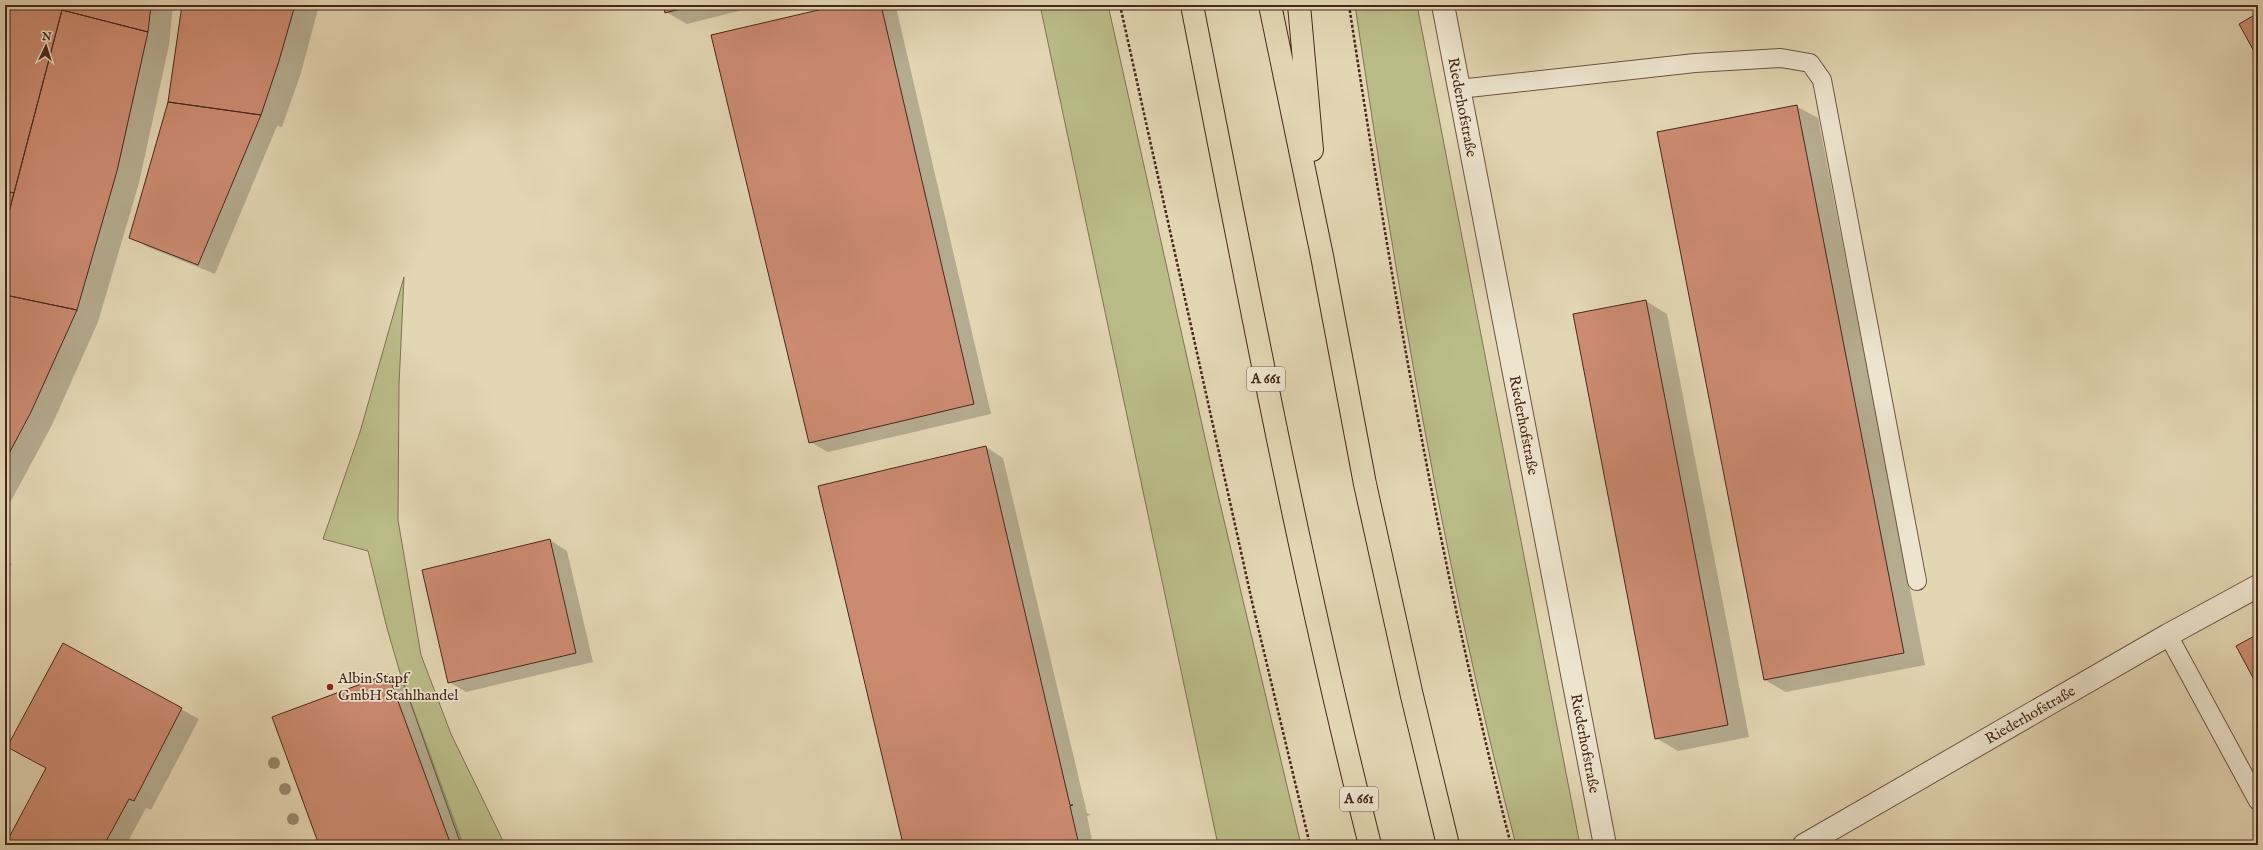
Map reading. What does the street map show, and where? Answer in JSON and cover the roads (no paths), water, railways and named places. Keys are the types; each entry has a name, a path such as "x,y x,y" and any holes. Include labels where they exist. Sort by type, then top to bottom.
{"highway":[{"name":"A 661","path":"1192,5 1248,295 1347,752 1370,845"},
{"path":"1270,5 1322,256 1365,484 1412,696 1448,845"},
{"path":"1298,5 1322,256"}],"street":[{"name":"Riederhofstraße","path":"1443,5 1605,845"},
{"name":"Riederhofstraße","path":"1804,845 2168,635 2258,586"}],"lane":[{"path":"1459,89 1695,62 1781,58 1810,63 1822,80 1917,582"},
{"path":"2168,635 2258,801"}],"place":[{"name":"Albin Stapf GmbH Stahlhandel","path":"330,687"}]}
